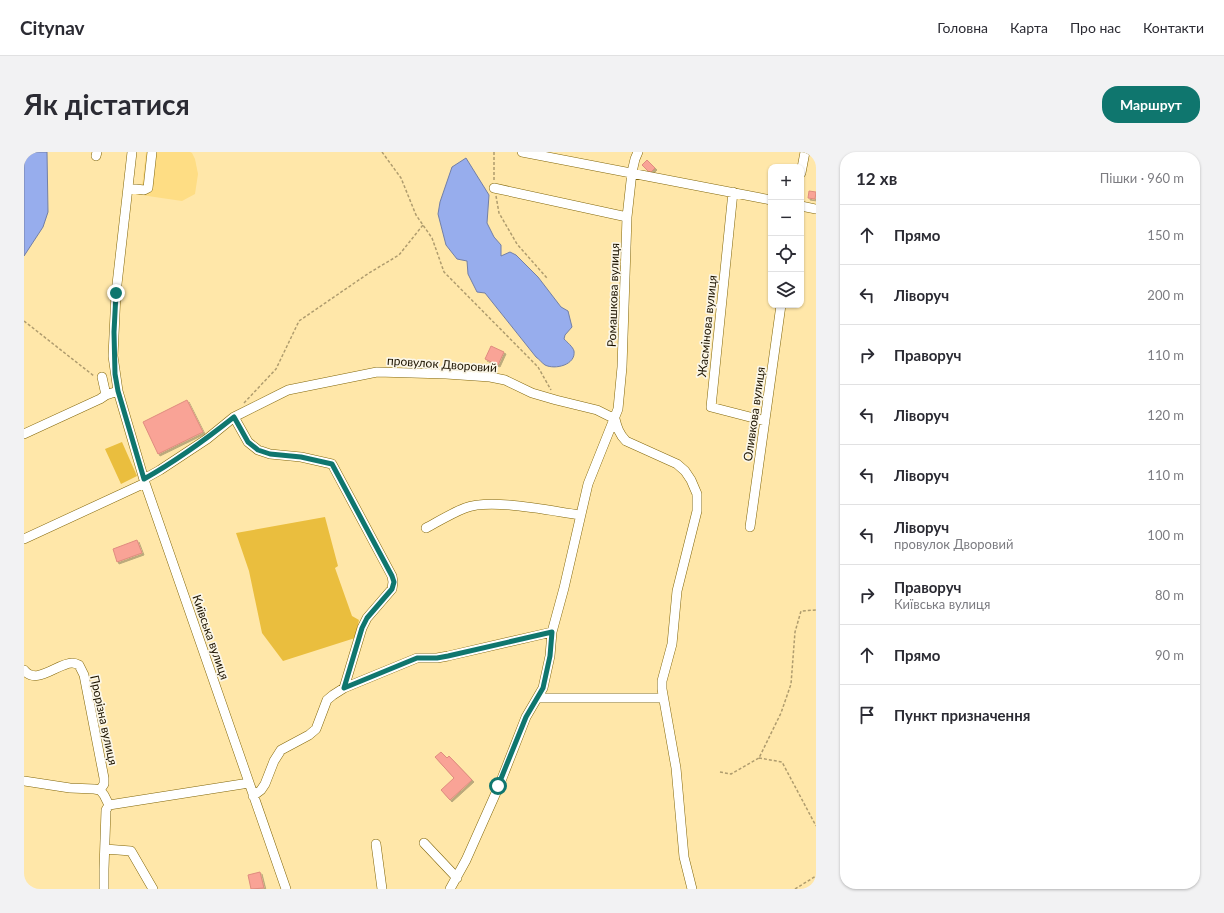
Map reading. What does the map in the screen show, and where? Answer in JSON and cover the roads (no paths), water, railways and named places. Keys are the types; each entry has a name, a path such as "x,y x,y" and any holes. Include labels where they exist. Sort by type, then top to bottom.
{"street":[{"name":"Київська вулиця","path":"132,152 117,285 114,332 114,356 118,391 144,481 286,889"},
{"path":"128,188 144,190 148,188 152,152"},
{"path":"522,152 768,199"},
{"name":"Ромашкова вулиця","path":"450,889 466,860 526,717 543,688 547,675 552,632 564,588 588,484 618,409 622,367 627,217 632,172 638,152"},
{"path":"803,164 805,152"},
{"path":"494,188 627,217"},
{"name":"Жасмінова вулиця","path":"733,192 711,406 765,421"},
{"path":"804,207 816,209"},
{"name":"Оливкова вулиця","path":"750,527 781,308"},
{"name":"провулок Дворовий","path":"24,539 144,481 207,439 235,417 288,390 377,372 490,377 506,380 532,393 597,410 615,418"},
{"path":"102,379 106,395"},
{"path":"24,434 106,395 118,391"},
{"path":"235,417 248,442 258,450 270,454 301,457 332,464 392,576 394,582 392,589 367,618 362,628 344,688"},
{"path":"615,418 617,428 626,441 677,464 685,471 697,494 697,511 677,591 672,644 662,681 663,698 676,768 684,857 688,878 692,889"},
{"path":"426,528 465,508 478,505 500,504 580,515"},
{"path":"253,796 261,790 276,756 281,750 309,735 316,729 327,700 344,688 417,658 437,658 448,656 552,632"},
{"name":"Прорізна вулиця","path":"24,670 33,676 72,663 79,665 84,675 104,778 104,784 100,790"},
{"path":"538,698 663,698"},
{"path":"24,781 70,788 100,790 109,805"},
{"path":"109,805 249,783"},
{"path":"104,889 106,810 109,805"},
{"path":"424,843 457,878"},
{"path":"376,844 382,889"},
{"path":"105,849 131,851 153,889"}],"water":[{"path":"24,152 47,152 48,212 43,227 24,256"},
{"path":"466,158 489,195 487,223 494,237 501,245 501,256 510,252 516,255 538,277 561,307 568,311 572,327 565,335 564,339 573,349 574,356 572,360 564,365 554,367 545,365 536,357 485,293 477,292 468,274 467,261 457,259 446,245 438,214 440,202 452,167"}]}
